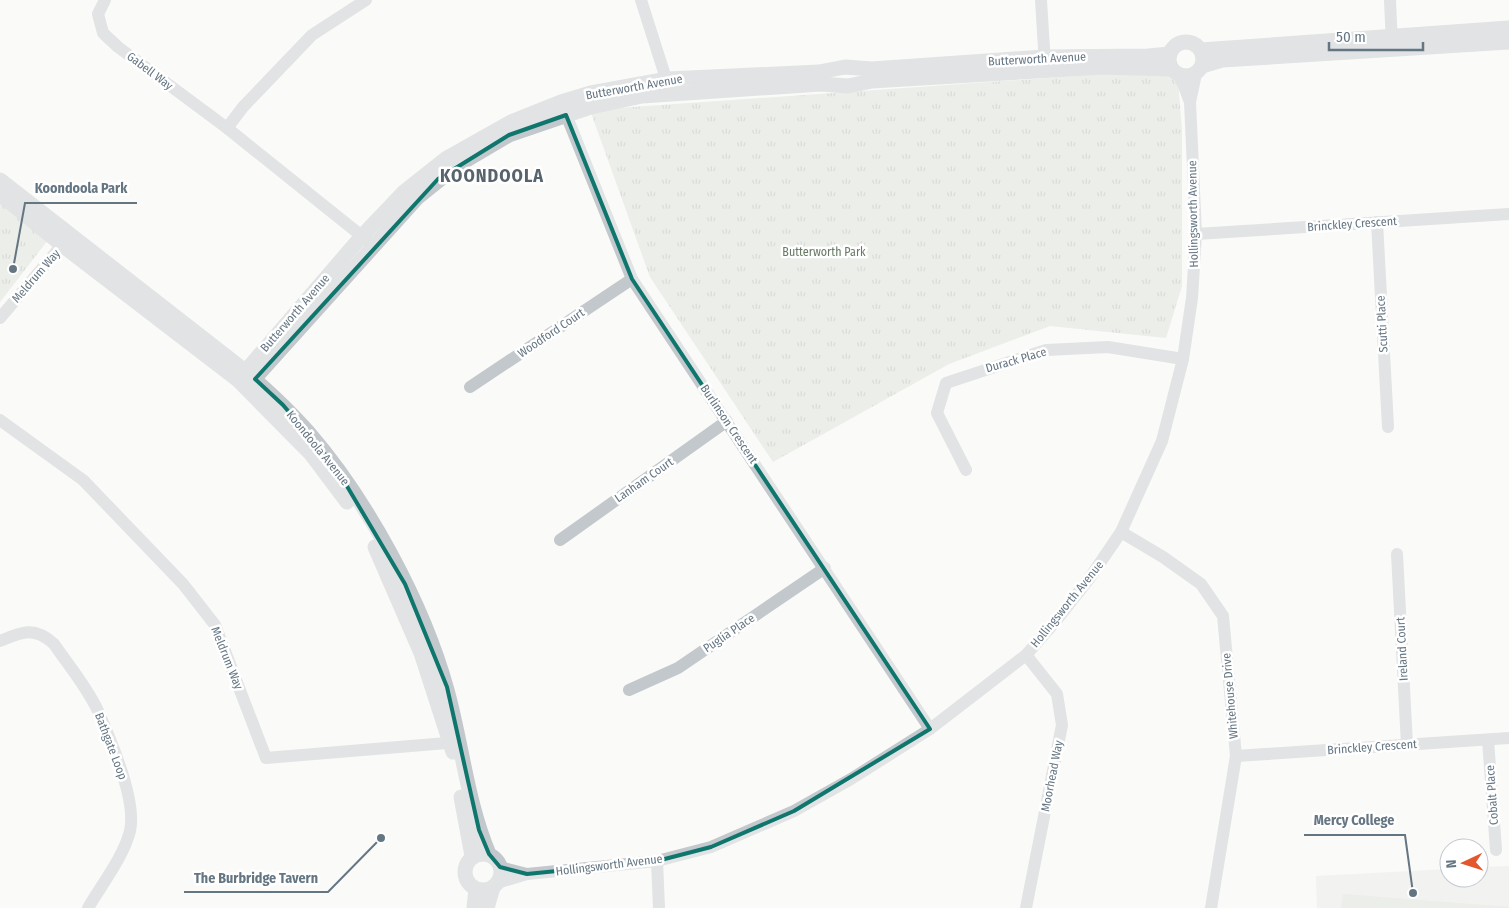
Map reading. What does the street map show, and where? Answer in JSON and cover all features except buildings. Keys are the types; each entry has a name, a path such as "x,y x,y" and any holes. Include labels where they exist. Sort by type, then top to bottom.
{"street":[{"name":"Gabell Way","path":"105,0 98,14 103,33 118,47 227,128 374,246"},
{"path":"227,128 243,107 312,36 366,0"},
{"path":"641,0 669,86"},
{"path":"1041,0 1045,64"},
{"path":"1390,0 1392,42"},
{"path":"1509,28 1392,42 1222,60 1199,70 1176,72 1170,54 1176,45 1187,42 1192,43 1201,50 1392,42 1509,42"},
{"path":"1199,70 1201,50"},
{"name":"Butterworth Avenue","path":"246,380 362,236 404,192 447,158 511,122 564,109 613,102 669,86 820,84 848,86 872,81 1170,54"},
{"name":"Butterworth Avenue","path":"1045,64 1120,66 1176,72"},
{"name":"Hollingsworth Avenue","path":"495,885 527,874 657,861 711,847 794,811 851,779 930,729 1026,654 1090,579 1121,532 1162,441 1182,359 1192,298 1196,234 1190,102 1199,70"},
{"name":"Hollingsworth Avenue","path":"1176,72 1190,102"},
{"name":"Butterworth Avenue","path":"246,380 374,246 417,198 458,165 509,135 564,109"},
{"name":"Burlinson Crescent","path":"564,109 632,279 930,729"},
{"name":"Koondoola Avenue","path":"0,180 66,240"},
{"name":"Koondoola Avenue","path":"0,194 66,240 246,380 311,454 344,496 377,549 421,653 456,743 479,830 489,854"},
{"name":"Brinckley Crescent","path":"1196,234 1509,214"},
{"name":"Scutti Place","path":"1377,222 1388,427"},
{"name":"Meldrum Way","path":"0,318 66,240"},
{"name":"Woodford Court","path":"470,387 632,279"},
{"name":"Durack Place","path":"966,470 937,413 946,383 1046,350 1108,346 1182,359"},
{"name":"Meldrum Way","path":"0,420 83,480 189,591 215,625 266,758 456,743"},
{"name":"Lanham Court","path":"560,540 727,421"},
{"name":"Whitehouse Drive","path":"1121,532 1163,557 1201,584 1223,616 1236,756 1211,908"},
{"name":"Ireland Court","path":"1397,554 1407,745"},
{"name":"Puglia Place","path":"629,690 678,668 825,568"},
{"name":"Bathgate Loop","path":"0,641 21,633 32,632 45,635 54,644 98,711 128,791 132,816 130,832 124,847 88,908"},
{"name":"Moorhead Way","path":"1026,654 1057,694 1062,724 1026,908"},
{"name":"Brinckley Crescent","path":"1236,756 1509,738"},
{"name":"Cobalt Place","path":"1488,740 1496,850"},
{"name":"Koondoola Avenue","path":"456,743 472,856"},
{"path":"487,908 495,885 500,878 500,867 498,861 489,854 472,856 468,860 464,871 468,882 476,889 482,890 495,885"},
{"path":"657,861 659,908"},
{"name":"Hollingsworth Avenue","path":"500,867 527,874"},
{"path":"474,908 476,889"}],"highlighted area":[{"path":"566,115 632,279 930,729 794,811 711,847 657,861 527,874 500,867 489,854 479,830 447,687 405,584 335,466 283,405 255,379 438,179 509,135"}],"shaded area":[{"path":"1509,866 1509,908 1317,908 1316,876 1439,870 1439,888 1489,888 1489,867"}],"green space":[{"name":"Butterworth Park","path":"1177,69 1182,130 1182,286 1166,338 1050,326 949,364 773,462 650,277 590,110"},
{"path":"0,202 51,236 0,302"},
{"path":"1343,894 1509,907 1509,908 1341,908"}],"place":[{"name":"Koondoola Park","path":"13,269"},
{"name":"The Burbridge Tavern","path":"381,838"},
{"name":"Mercy College","path":"1413,893"}],"district":[{"name":"KOONDOOLA","path":"492,176"}]}
